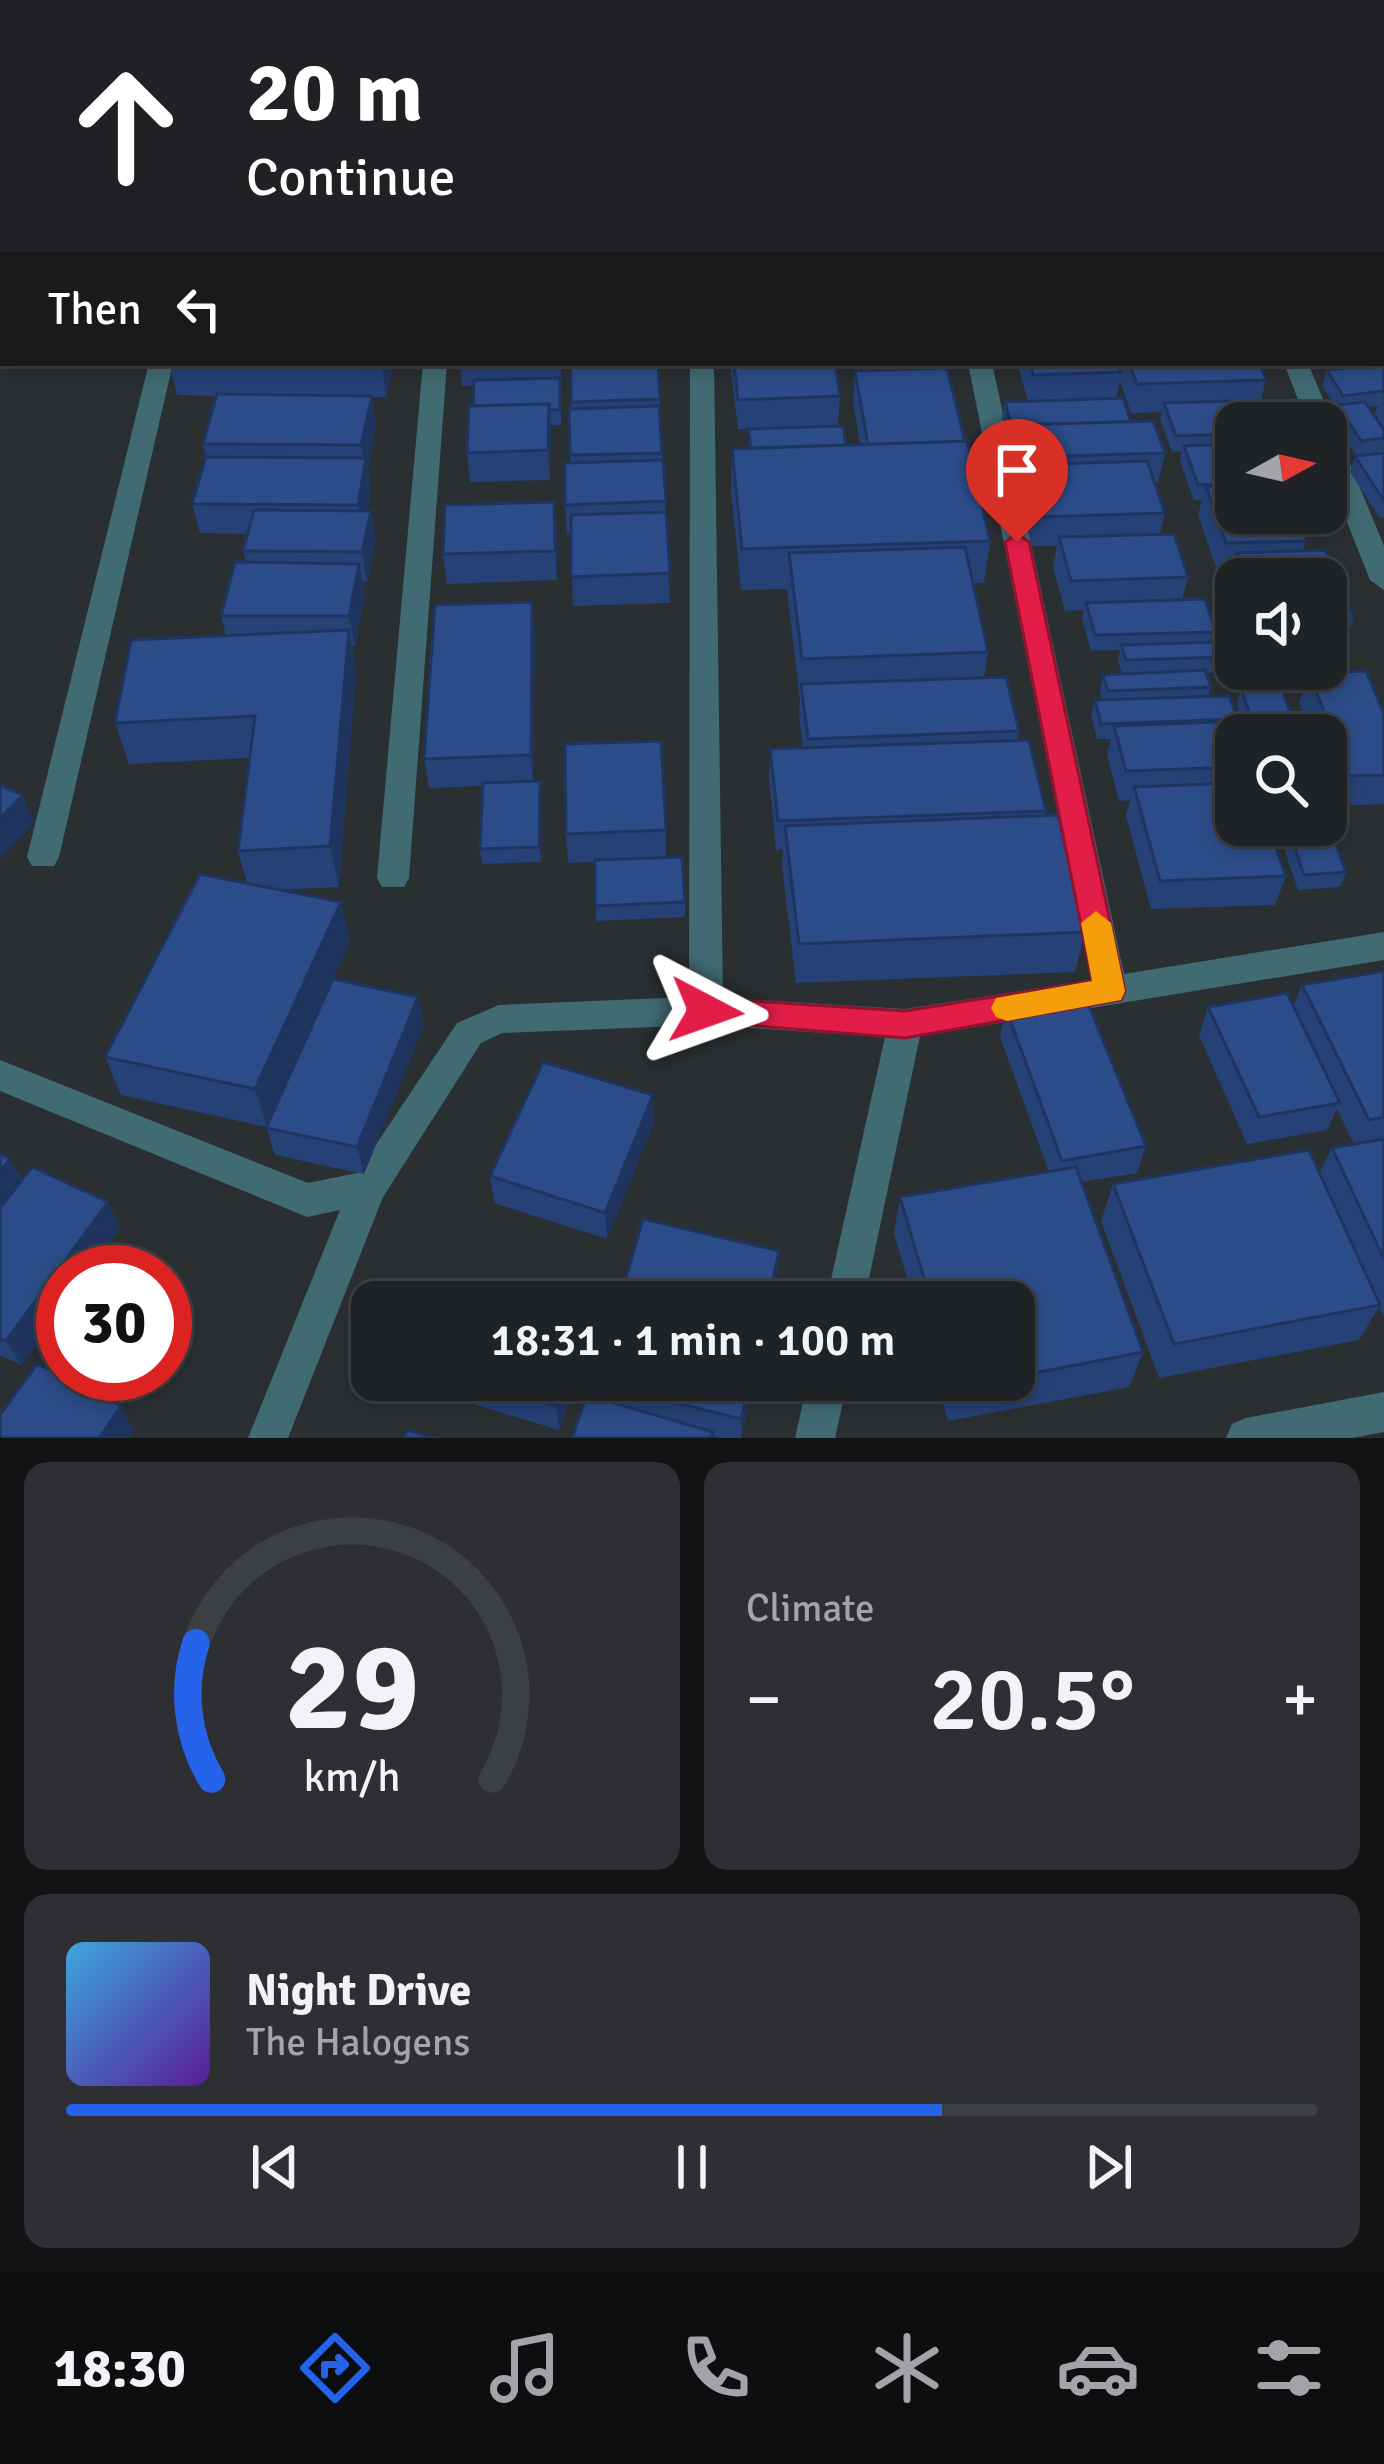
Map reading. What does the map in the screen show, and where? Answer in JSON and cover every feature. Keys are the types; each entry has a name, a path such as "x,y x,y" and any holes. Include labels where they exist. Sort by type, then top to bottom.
{"street":[{"path":"43,857 160,366"},
{"path":"392,878 435,366"},
{"path":"702,366 706,1011"},
{"path":"981,366 1110,991"},
{"path":"1297,366 1312,402"},
{"path":"1347,489 1384,580"},
{"path":"268,1438 368,1188 469,1033 500,1019 706,1011 905,1024 1384,946"},
{"path":"850,1281 905,1024"},
{"path":"0,1076 307,1200 368,1188"},
{"path":"815,1438 823,1401"},
{"path":"1246,1438 1384,1412"}],"building":[{"path":"170,366 382,366 382,368"},
{"path":"571,366 658,366 660,399 571,402"},
{"path":"734,366 835,366 840,396 738,400"},
{"path":"1031,366 1119,366 1121,372 1033,375"},
{"path":"1130,366 1260,366 1266,380 1137,384"},
{"path":"1384,366 1384,391 1343,396 1327,370"},
{"path":"947,368 965,442 868,445 855,371"},
{"path":"560,378 560,410 549,410 549,404 473,406 474,380"},
{"path":"217,394 372,396 361,445 203,444"},
{"path":"1123,398 1131,422 1016,425 1017,429 1012,429 1005,402"},
{"path":"1266,400 1267,402 1215,402 1215,435 1176,436 1164,403"},
{"path":"1365,402 1384,430 1384,438 1361,441 1347,419 1347,404"},
{"path":"549,404 548,450 467,453 469,406"},
{"path":"659,406 662,453 570,455 569,409"},
{"path":"1153,421 1165,453 1025,457 1016,425"},
{"path":"843,426 846,445 751,448 748,429"},
{"path":"967,441 990,541 742,549 732,449"},
{"path":"1215,445 1215,484 1198,485 1184,446"},
{"path":"1384,453 1384,501 1355,456"},
{"path":"206,457 366,458 358,505 192,504"},
{"path":"663,460 666,501 565,505 565,463"},
{"path":"1147,461 1165,513 1037,517 1023,465"},
{"path":"1206,486 1215,486 1215,512"},
{"path":"554,502 555,551 443,554 445,505"},
{"path":"254,510 371,511 362,552 243,551"},
{"path":"666,512 670,573 571,577 571,515"},
{"path":"1174,534 1188,577 1071,581 1059,537"},
{"path":"1223,534 1303,534 1306,541 1226,543"},
{"path":"965,547 988,652 802,659 789,553"},
{"path":"1325,550 1328,558 1239,558 1237,553"},
{"path":"235,562 359,564 349,616 221,616"},
{"path":"1205,599 1215,632 1095,635 1086,603"},
{"path":"532,602 531,755 424,759 435,605"},
{"path":"349,630 330,846 238,851 255,716 115,723 131,640"},
{"path":"1215,642 1215,657 1126,660 1121,645"},
{"path":"1205,670 1211,687 1108,691 1103,675"},
{"path":"1366,671 1384,714 1384,775 1349,776 1347,714 1325,714 1316,690 1347,690 1347,672"},
{"path":"1006,677 1019,731 808,739 801,684"},
{"path":"1241,690 1282,690 1291,714 1250,714"},
{"path":"1229,696 1236,714 1215,714 1215,720 1101,724 1095,700"},
{"path":"1215,722 1215,768 1126,771 1114,726"},
{"path":"1029,740 1046,811 778,821 770,749"},
{"path":"661,741 666,830 566,834 565,744"},
{"path":"540,781 539,847 480,849 483,783"},
{"path":"1215,784 1215,846 1275,846 1286,876 1160,881 1134,787"},
{"path":"0,785 23,795 0,818"},
{"path":"1058,815 1085,932 799,944 785,826"},
{"path":"1294,846 1336,846 1346,872 1304,875"},
{"path":"682,857 685,902 595,906 595,860"},
{"path":"200,874 341,902 255,1089 105,1057"},
{"path":"1384,971 1384,1117 1369,1120 1302,985"},
{"path":"333,979 418,997 357,1147 266,1128"},
{"path":"1287,993 1340,1103 1259,1117 1208,1007"},
{"path":"1085,996 1146,1146 1062,1161 1006,1009"},
{"path":"543,1062 653,1095 605,1213 490,1176"},
{"path":"1384,1139 1384,1259 1332,1148"},
{"path":"1309,1150 1380,1305 1174,1344 1113,1184"},
{"path":"32,1167 108,1202 76,1245 36,1245 36,1300 6,1341 0,1338 0,1208"},
{"path":"1076,1167 1143,1352 1035,1373 1035,1281 925,1281 900,1197"},
{"path":"643,1219 779,1251 773,1281 625,1281"},
{"path":"36,1365 36,1401 111,1401 121,1406 99,1438 0,1438 0,1415"},
{"path":"585,1401 607,1401 713,1432 711,1438 572,1438"},
{"path":"668,1401 745,1401 741,1419"},
{"path":"407,1430 435,1438 404,1438"}],"slow traffic":[{"path":"1007,1008 1110,991 1096,923"}],"route":[{"path":"706,1011 905,1024 1110,991 1017,542"}]}
